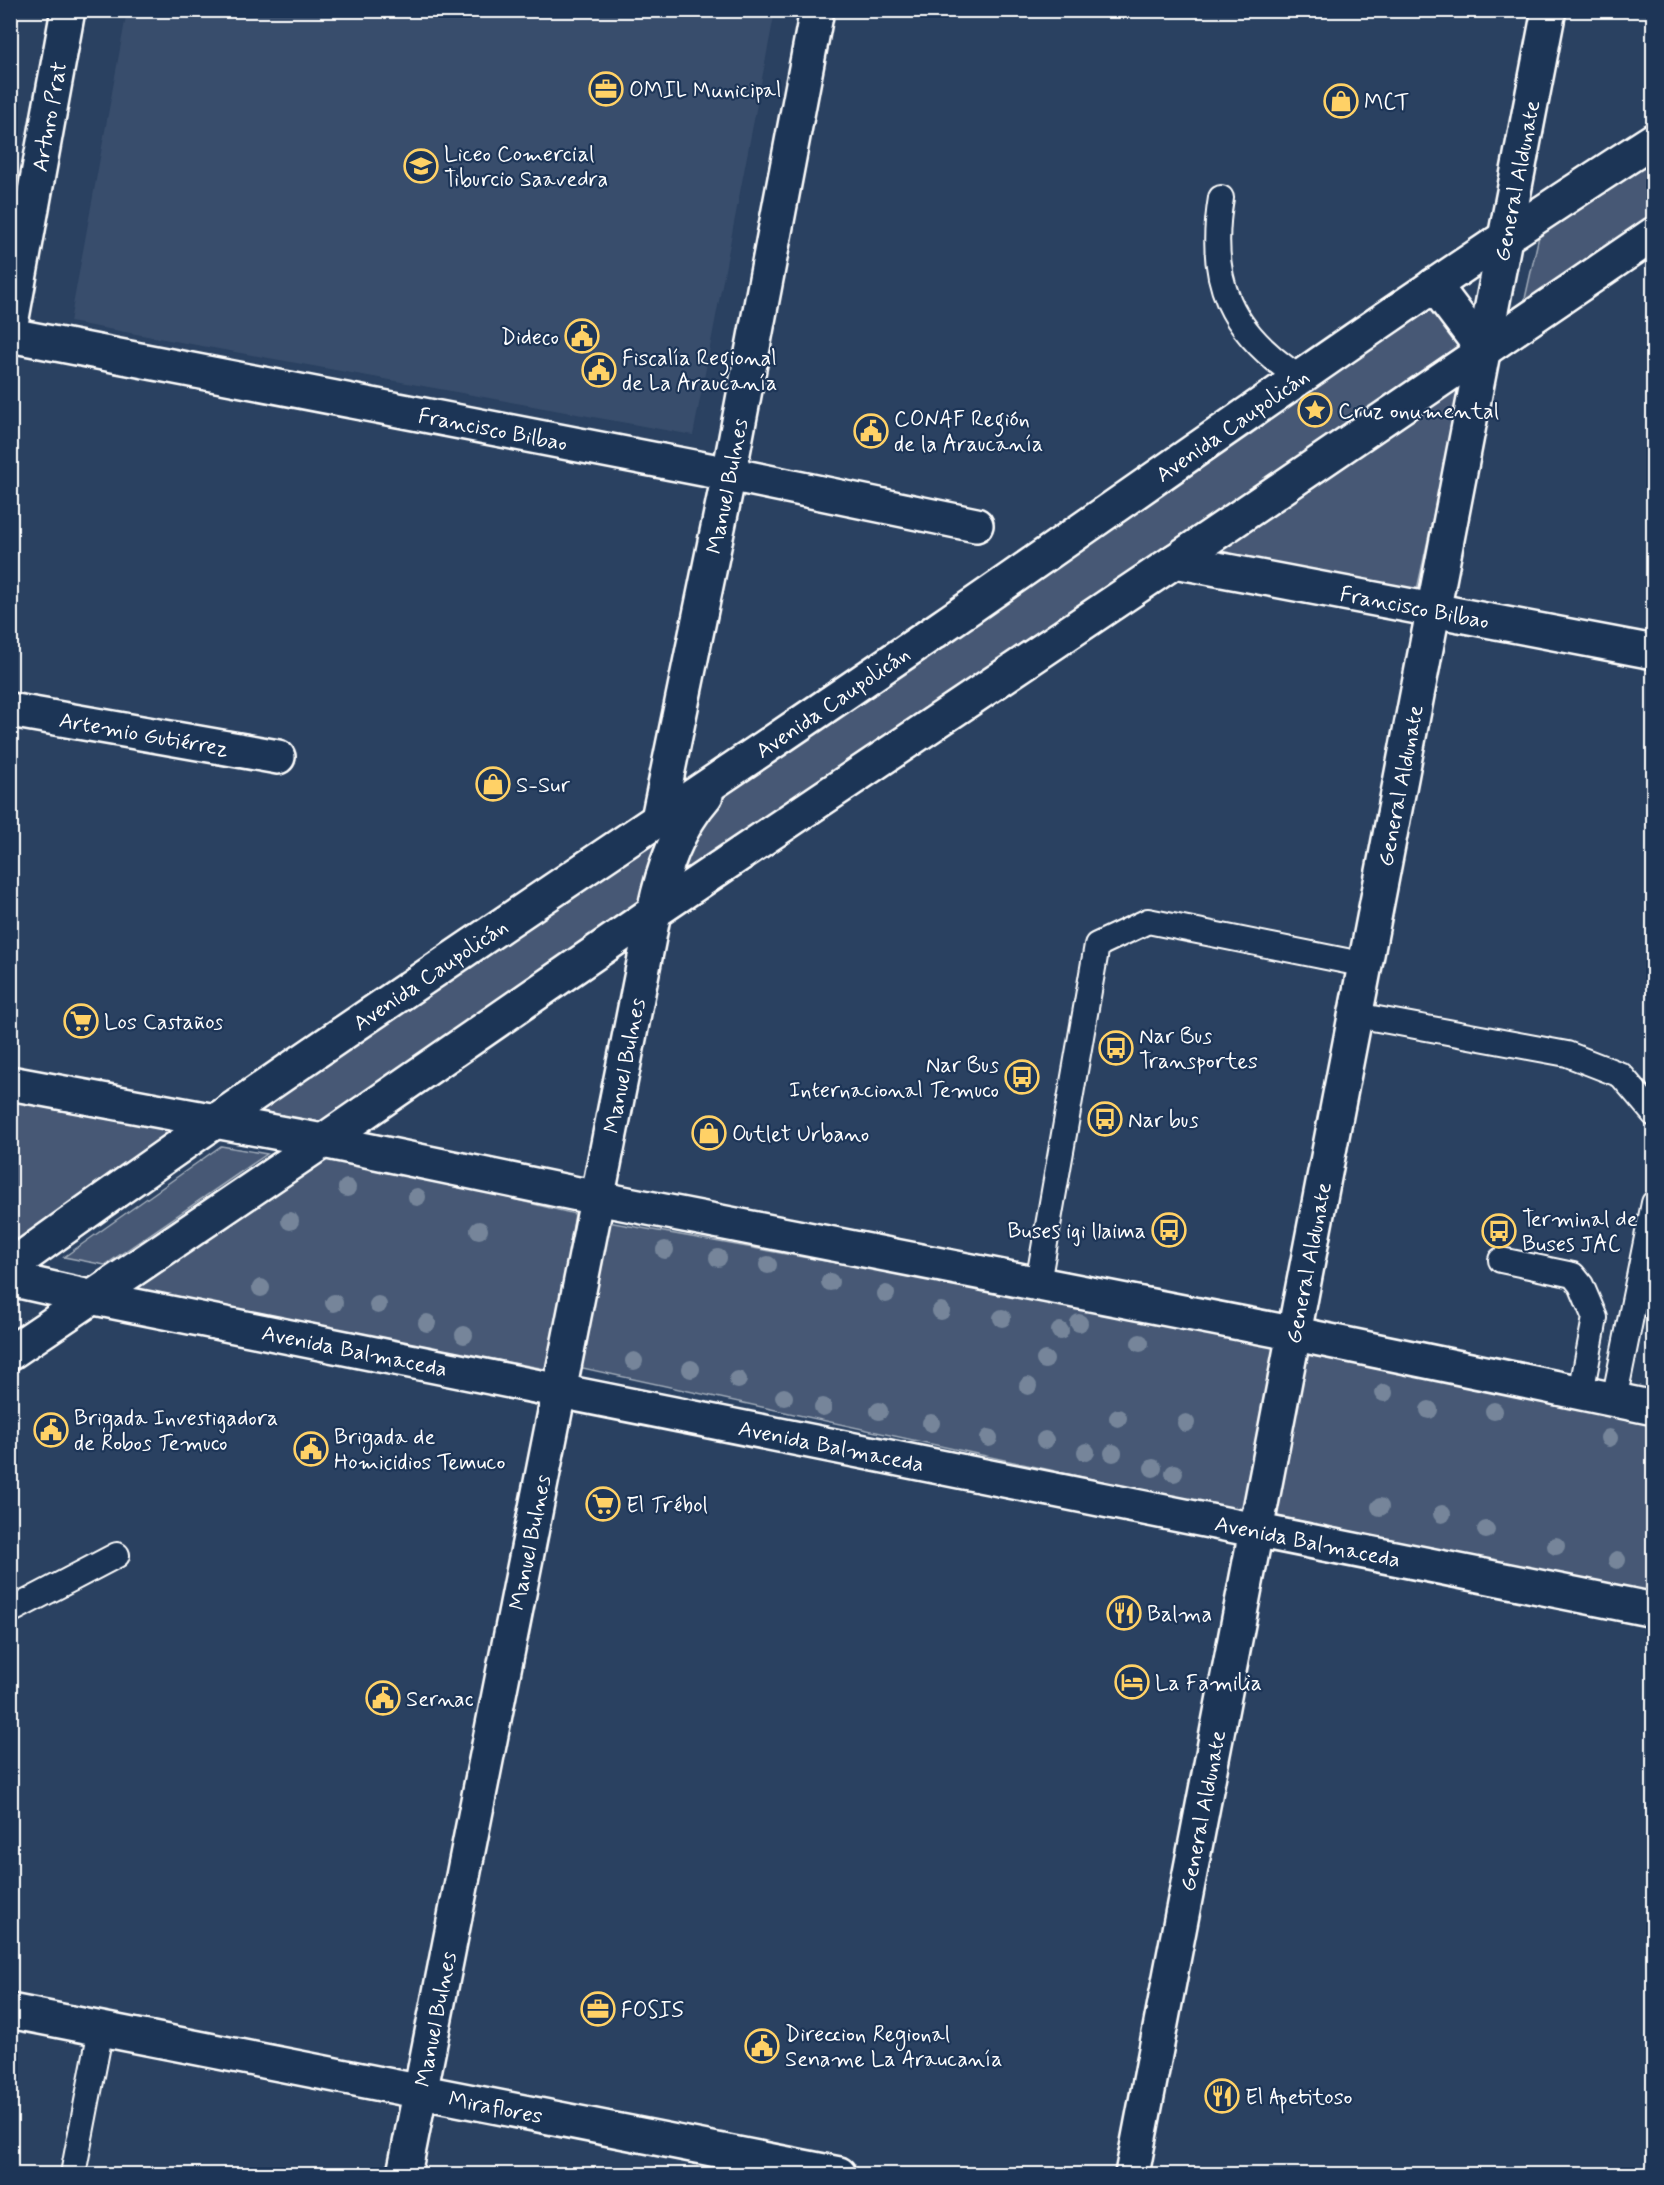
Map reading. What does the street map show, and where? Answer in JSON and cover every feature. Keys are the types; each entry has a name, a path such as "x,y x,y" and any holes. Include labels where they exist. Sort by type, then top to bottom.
{"main road":[{"name":"Arturo Prat","path":"10,329 68,10"},
{"name":"Manuel Bulnes","path":"658,819 729,474 817,10"},
{"name":"General Aldunate","path":"1132,2175 1296,1334 1549,10"},
{"name":"Avenida Caupolicán","path":"10,1267 215,1120 942,627 1507,234 1653,140"},
{"path":"10,1353 323,1141 654,912 1175,561 1653,234"},
{"path":"1434,285 1484,351"},
{"name":"Francisco Bilbao","path":"10,335 729,474 976,525"},
{"name":"Francisco Bilbao","path":"1175,561 1433,612 1653,652"},
{"name":"Artemio Gutiérrez","path":"10,710 278,757"},
{"name":"Manuel Bulnes","path":"405,2175 661,881 685,824 703,798 723,776"},
{"path":"10,1083 323,1141 597,1198 1296,1334 1653,1408"},
{"name":"Avenida Balmaceda","path":"10,1279 90,1297 1653,1610"},
{"name":"Miraflores","path":"10,2011 839,2175"}],"lane":[{"path":"1221,198 1216,228 1216,257 1227,296 1235,314 1252,340 1275,361 1300,378"},
{"path":"1038,1283 1097,945 1148,921 1366,965"},
{"path":"1356,1015 1567,1054 1621,1075 1653,1114"},
{"path":"1614,1400 1653,1203"},
{"path":"1501,1260 1573,1275 1581,1286 1595,1318 1581,1394"},
{"path":"10,1611 117,1555"},
{"path":"73,2175 100,2029"}],"shaded area":[{"name":"Liceo Comercial Tiburcio Saavedra","path":"127,11 775,11 693,435 70,322"},
{"path":"1653,154 1653,215 1524,303 1541,227"},
{"path":"1435,302 1473,343 320,1128 247,1114"},
{"path":"1463,381 1416,594 1215,551"},
{"path":"11,1100 172,1131 11,1248"},
{"path":"221,1146 267,1154 105,1265 64,1257"},
{"path":"326,1154 575,1214 558,1316 546,1369 122,1291"},
{"path":"608,1222 1281,1343 1248,1513 578,1367"},
{"path":"1308,1352 1653,1424 1653,1593 1276,1516"}],"place":[{"name":"OMIL Municipal","path":"606,89"},
{"name":"MCT","path":"1341,101"},
{"name":"Liceo Comercial Tiburcio Saavedra","path":"421,166"},
{"name":"Dideco","path":"582,336"},
{"name":"Fiscalía Regional de La Araucanía","path":"599,370"},
{"name":"Cruz onumental","path":"1315,410"},
{"name":"CONAF Región de la Araucanía","path":"871,431"},
{"name":"S-Sur","path":"493,784"},
{"name":"Los Castaños","path":"81,1021"},
{"name":"Nar Bus Transportes","path":"1116,1048"},
{"name":"Nar Bus Internacional Temuco","path":"1022,1077"},
{"name":"Nar bus","path":"1105,1119"},
{"name":"Outlet Urbano","path":"709,1133"},
{"name":"Buses igi llaima","path":"1169,1230"},
{"name":"Terminal de Buses JAC","path":"1499,1231"},
{"name":"Brigada Investigadora de Robos Temuco","path":"51,1430"},
{"name":"Brigada de Homicidios Temuco","path":"311,1449"},
{"name":"El Trébol","path":"603,1504"},
{"name":"Balma","path":"1124,1613"},
{"name":"La Familia","path":"1132,1682"},
{"name":"Sernac","path":"383,1698"},
{"name":"FOSIS","path":"598,2009"},
{"name":"Direccion Regional Sename La Araucanía","path":"762,2046"},
{"name":"El Apetitoso","path":"1222,2096"}]}
